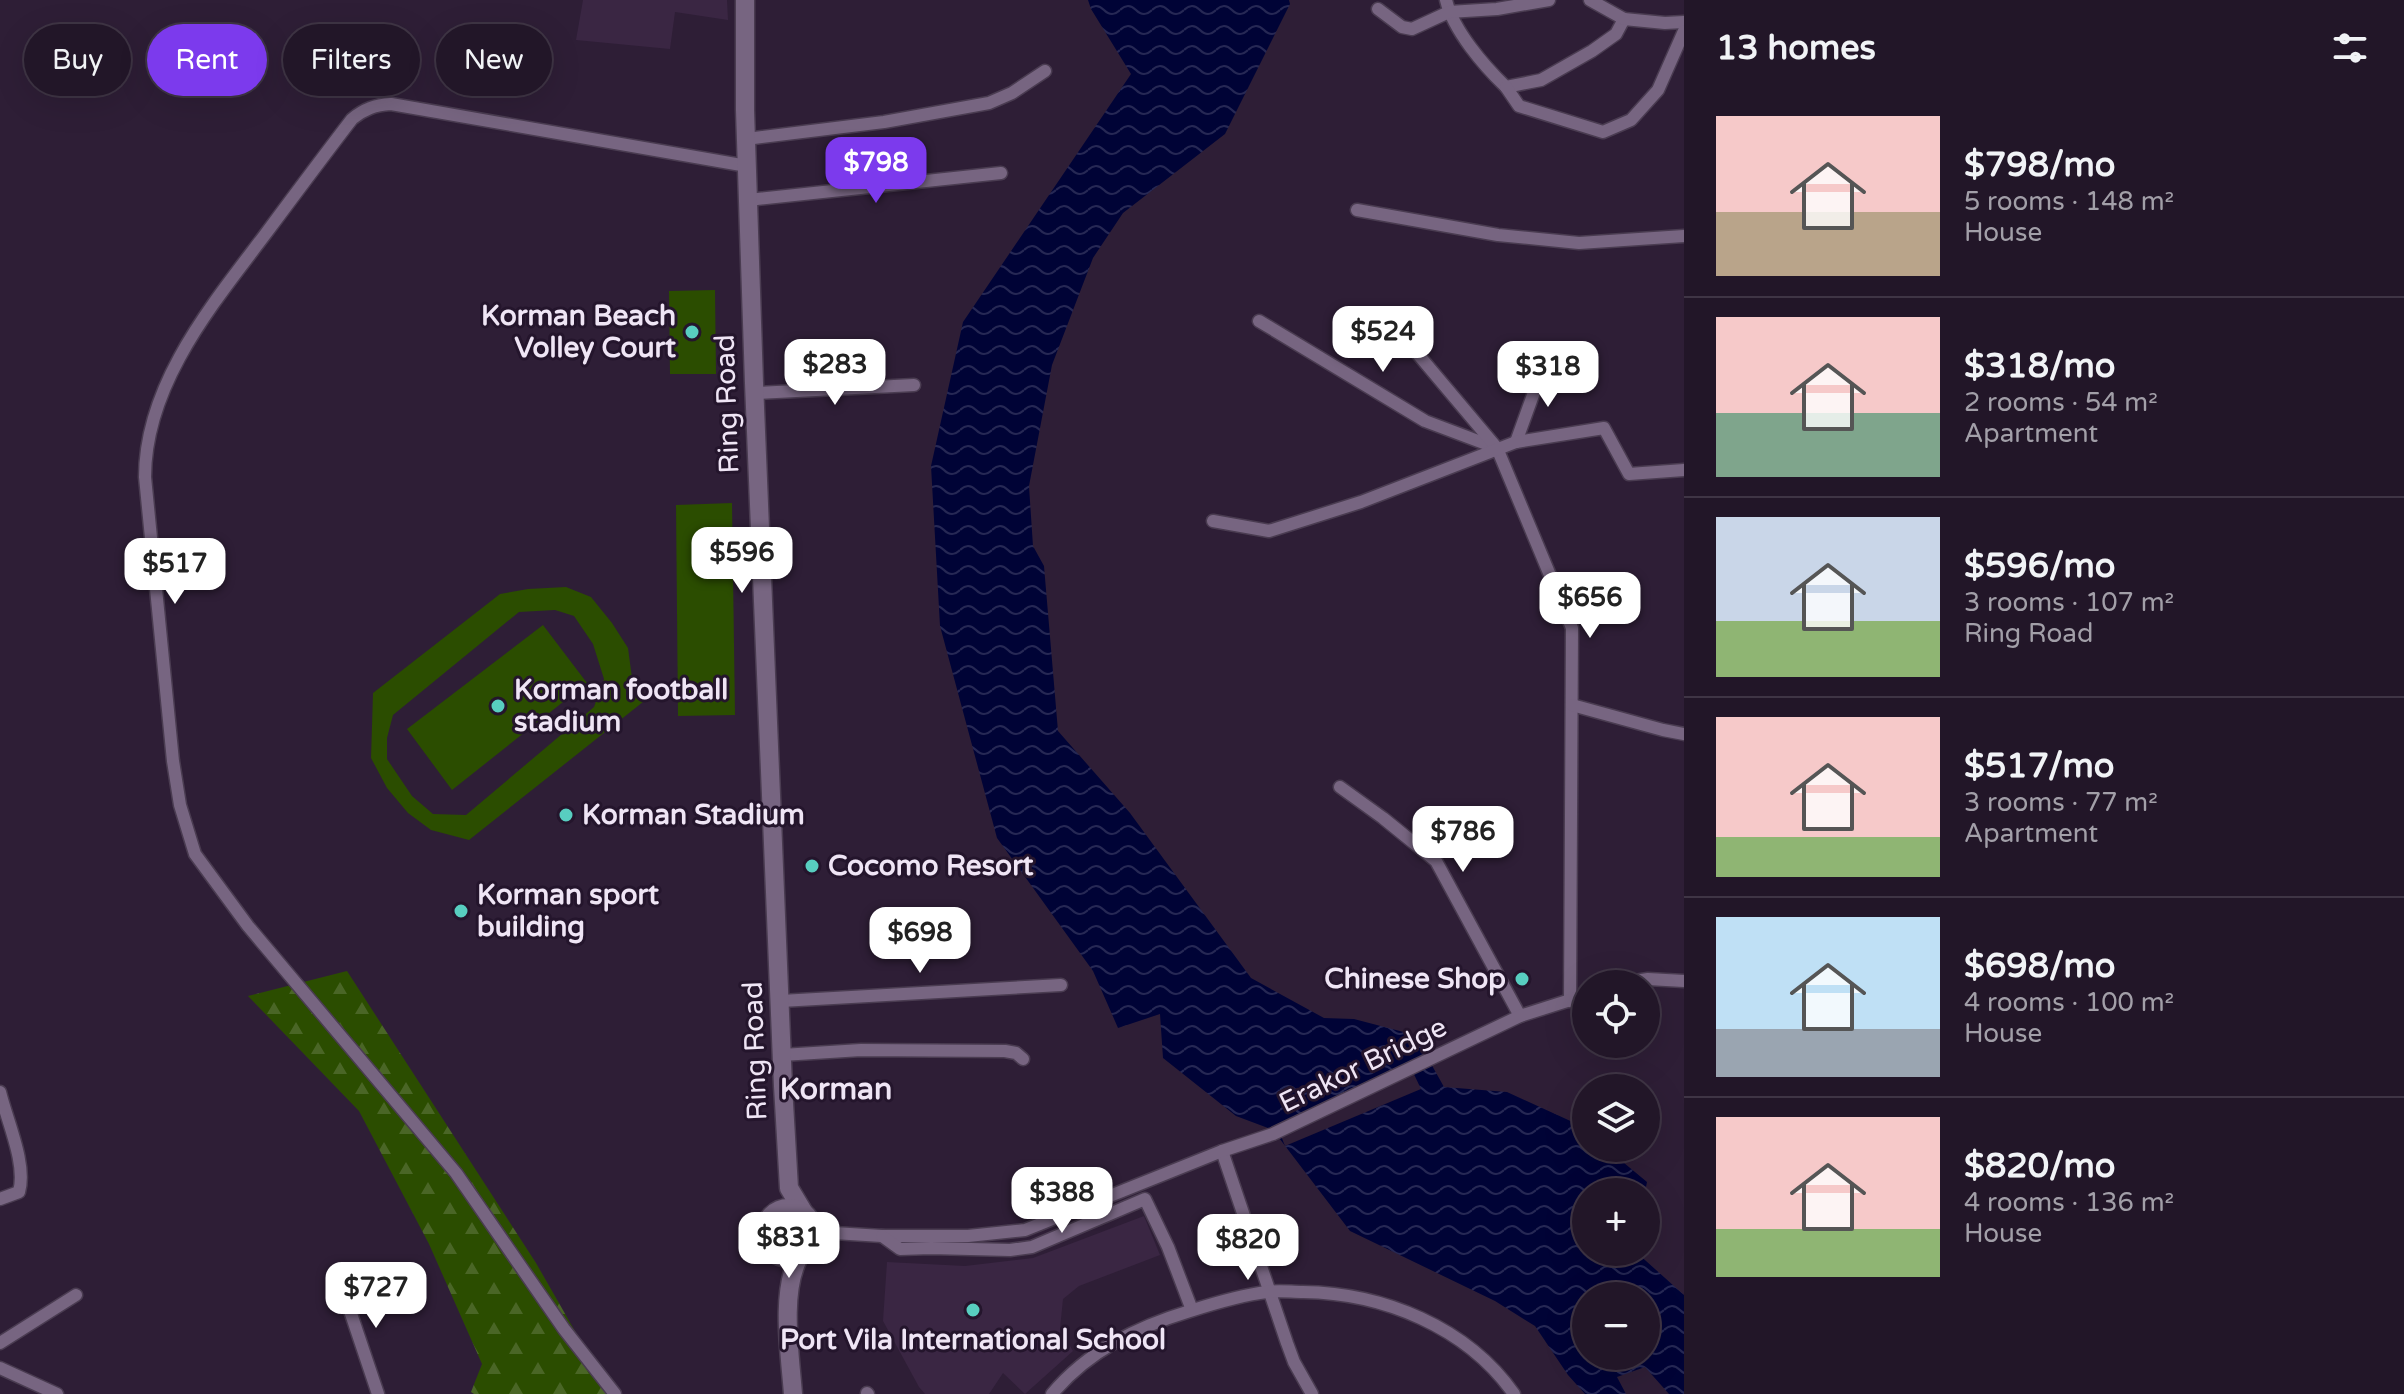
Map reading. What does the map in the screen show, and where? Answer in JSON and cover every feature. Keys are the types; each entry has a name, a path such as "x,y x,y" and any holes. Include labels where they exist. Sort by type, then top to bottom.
{"main road":[{"name":"Ring Road","path":"745,0 748,200 782,1055 789,1188 807,1216"},
{"path":"789,1188 768,1219 764,1232 767,1245 776,1255 789,1285 793,1394"},
{"path":"775,1212 790,1208 807,1216 815,1236 789,1285"},
{"path":"776,1255 791,1259 805,1251"}],"street":[{"path":"1378,9 1402,27 1412,29 1448,6 1497,9 1549,0"},
{"path":"1590,0 1624,19 1684,22"},
{"path":"1448,6 1486,68 1506,87 1519,106 1603,132 1631,120 1658,90 1684,31"},
{"path":"1506,87 1541,80 1592,51 1616,34 1624,19"},
{"path":"746,139 884,122 989,103 1012,93 1045,71"},
{"path":"615,1394 564,1329 456,1173 248,926 195,854 180,805 173,761 145,452 164,391 188,342 241,266 362,110 391,104 747,166"},
{"path":"748,200 1001,173"},
{"path":"1357,210 1498,235 1579,243 1684,236"},
{"path":"1259,321 1425,421 1497,448"},
{"path":"1406,340 1497,448 1572,628 1570,1001"},
{"path":"1516,442 1545,362"},
{"path":"755,393 914,385"},
{"path":"1213,521 1269,531 1361,502 1516,442 1604,428 1629,474 1684,470"},
{"path":"1572,705 1684,734"},
{"path":"1340,787 1436,861 1520,1016"},
{"path":"1660,980 1684,981"},
{"path":"781,1001 1061,985"},
{"name":"Erakor Bridge","path":"882,1236 987,1235 1028,1229 1222,1151 1273,1134 1520,1016 1570,1001"},
{"path":"782,1055 861,1050 1005,1051 1016,1053 1023,1059"},
{"path":"0,1092 20,1164 21,1184 19,1192 0,1199"},
{"path":"1222,1151 1294,1362 1312,1394"},
{"path":"1129,1188 1133,1204"},
{"path":"807,1216 834,1233 882,1236 900,1249 1010,1250 1032,1247 1145,1199 1168,1247 1192,1310"},
{"path":"1081,1208 1094,1220"},
{"path":"1056,1218 1063,1234"},
{"path":"1028,1229 1032,1247"},
{"path":"805,1251 834,1233"},
{"path":"987,1235 987,1251"},
{"path":"339,1278 378,1394"},
{"path":"1052,1394 1098,1351 1155,1323 1233,1298 1270,1291 1331,1293 1392,1306 1463,1343 1499,1374 1514,1394"},
{"path":"0,1343 76,1295"},
{"path":"0,1368 57,1394"}],"shaded area":[{"path":"583,0 727,0 728,20 675,12 670,49 576,40"},
{"name":"Port Vila International School","path":"1144,1216 1160,1255 1079,1286 1063,1299 1060,1329 1073,1351 1025,1394 1003,1373 989,1394 925,1394 919,1387 883,1321 887,1262 965,1266 1033,1258"}],"green space":[{"name":"Korman Beach Volley Court","path":"715,290 716,374 670,374 669,291"},
{"path":"732,503 735,715 678,716 676,505"},
{"path":"566,587 591,597 628,648 632,678 648,698 469,840 431,830 408,813 387,788 371,758 373,693 500,594","holes":["555,610 574,616 593,644 604,679 594,707 466,815 433,814 412,796 387,759 387,738 393,715 519,612"]},
{"name":"Korman football stadium","path":"543,625 587,683 452,790 407,729"},
{"path":"347,971 536,1263 611,1394 471,1392 482,1364 429,1244 359,1111 248,996"}],"water":[{"path":"1088,0 1289,0 1290,4 1225,134 1123,213 1093,258 1052,365 1029,486 1033,546 1044,566 1058,731 1130,813 1251,978 1324,1018 1354,1019 1415,1035 1444,1087 1507,1092 1572,1122 1572,1162 1623,1162 1642,1178 1572,1178 1572,1266 1652,1266 1684,1295 1684,1394 1669,1394 1648,1370 1660,1370 1660,1282 1572,1282 1572,1370 1637,1370 1617,1377 1626,1394 1585,1394 1568,1375 1535,1326 1495,1301 1350,1231 1273,1130 1236,1116 1163,1058 1160,1014 1118,1028 1093,971 997,838 940,626 931,466 963,322 1131,74"}],"pier":[{"path":"1411,1068 1421,1089 1285,1146 1277,1126"}],"place":[{"name":"Korman Beach Volley Court","path":"692,332"},
{"name":"Korman football stadium","path":"498,706"},
{"name":"Korman Stadium","path":"566,815"},
{"name":"Cocomo Resort","path":"812,866"},
{"name":"Korman sport building","path":"461,911"},
{"name":"Chinese Shop","path":"1522,979"},
{"name":"Port Vila International School","path":"973,1310"}],"district":[{"name":"Korman","path":"836,1089"}]}
